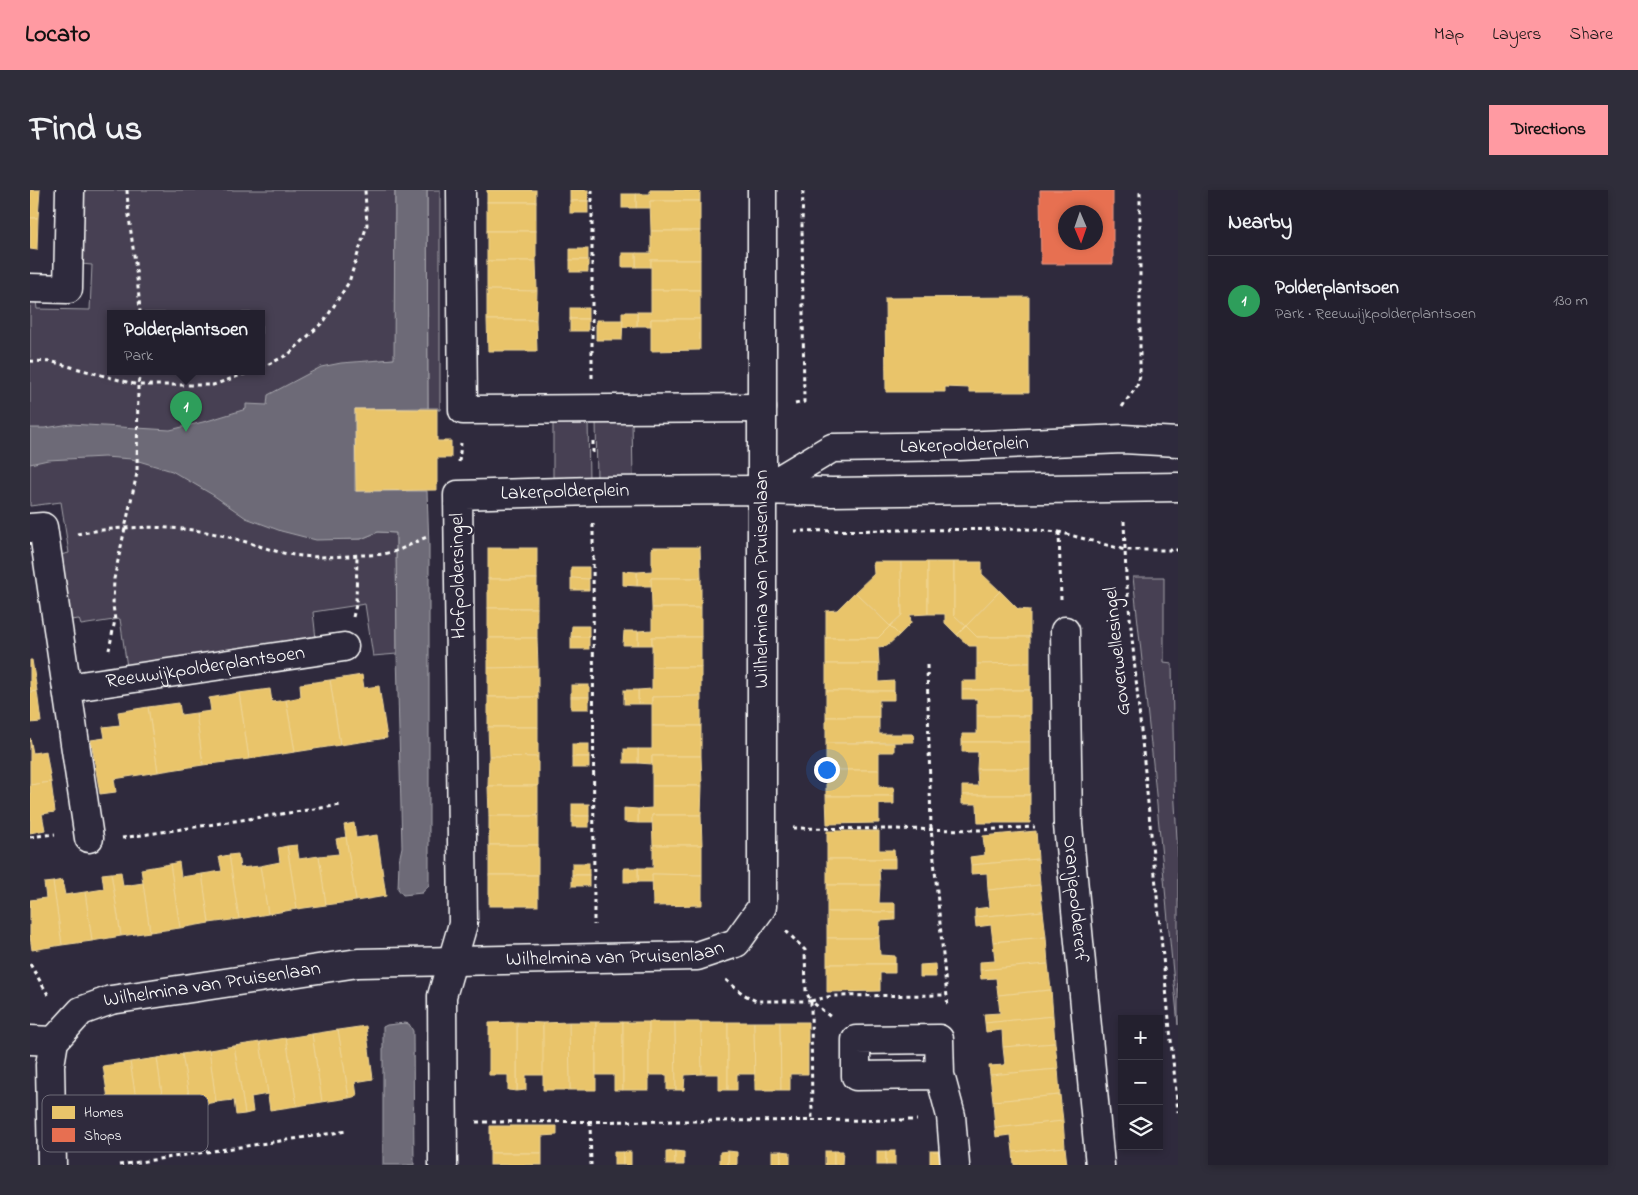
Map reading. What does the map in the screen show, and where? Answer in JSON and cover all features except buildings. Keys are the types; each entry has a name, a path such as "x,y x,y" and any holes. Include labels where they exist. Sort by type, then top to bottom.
{"street":[{"path":"30,288 68,289 70,190"},
{"path":"461,190 462,410 762,408"},
{"name":"Wilhelmina van Pruisenlaan","path":"51,1095 50,1066 42,1041 81,1011 111,1000 358,963 697,956 736,943 762,907 762,190"},
{"name":"Lakerpolderplein","path":"762,490 832,448 960,446 1123,440 1178,442"},
{"name":"Lakerpolderplein","path":"458,495 593,491 762,490 832,492 1178,487"},
{"name":"Hofpoldersingel","path":"443,1165 442,996 463,924 458,495"},
{"path":"36,527 67,688 89,838"},
{"name":"Oranjepoldererf","path":"1065,631 1068,825 1100,1165"},
{"name":"Reeuwijkpolderplantsoen","path":"67,688 344,647"},
{"path":"940,1075 856,1076 856,1040 939,1039 940,1075 951,1120 955,1165"},
{"name":"Wilhelmina van Pruisenlaan","path":"52,1152 52,1165"}],"path":[{"path":"127,190 140,310"},
{"path":"265,366 289,354 325,320 349,282 367,225 365,190"},
{"path":"592,190 592,355"},
{"path":"762,408 804,402 803,190"},
{"path":"1123,440 1122,407 1137,386 1140,376 1140,190"},
{"path":"30,360 53,362 138,385 214,385 242,375"},
{"path":"102,683 115,620 113,605 114,580 137,473 139,375"},
{"name":"Hofpoldersingel","path":"458,495 462,410"},
{"name":"Goverwellesingel","path":"1124,487 1126,576 1178,1112"},
{"path":"593,491 594,958"},
{"path":"36,527 67,535 125,528 205,532 281,552 308,557 332,558 389,553 434,534"},
{"path":"763,531 1026,529 1059,532 1125,550 1178,550"},
{"path":"1059,532 1062,620 1065,631"},
{"path":"344,647 356,605 357,556"},
{"path":"927,665 931,828 950,1026 939,1039"},
{"path":"89,838 103,841 341,805"},
{"path":"762,829 931,828 980,830 1068,825"},
{"path":"762,907 805,950 806,992 811,1000 856,1040"},
{"path":"697,956 743,994 756,1001 811,1000 832,996 947,995"},
{"path":"811,1000 812,1121"},
{"path":"443,1123 951,1120"},
{"path":"590,1122 591,1165"},
{"path":"208,1152 347,1131"},
{"path":"119,1165 206,1152"}],"shaded area":[{"path":"83,190 395,190 395,359 341,364 344,539 361,539 378,532 396,533 397,654 373,656 365,604 313,612 316,639 127,667 120,619 81,625 79,619 70,620 60,555 69,553 61,502 30,506 30,301 36,301 37,309 90,310 92,265 81,264"},
{"path":"395,190 427,190 428,408 355,409 355,491 427,491 429,546 429,885 422,893 403,895 398,889 399,861 402,847 396,533 378,532 361,539 316,540 281,531 246,518 213,495 172,471 132,459 104,457 48,460 30,464 30,428 70,424 170,430 246,409 246,404 267,405 268,395 321,367 341,363 394,359"},
{"path":"427,190 440,190 440,410 438,408 428,408"},
{"path":"553,420 588,420 589,480 553,480"},
{"path":"596,420 632,420 633,480 597,480"},
{"path":"1133,577 1164,577 1164,662 1172,663 1174,786 1178,857 1178,1025 1153,763"},
{"path":"409,1024 413,1031 414,1165 383,1165 383,1027"}],"place":[{"name":"Polderplantsoen","path":"186,432"}]}
